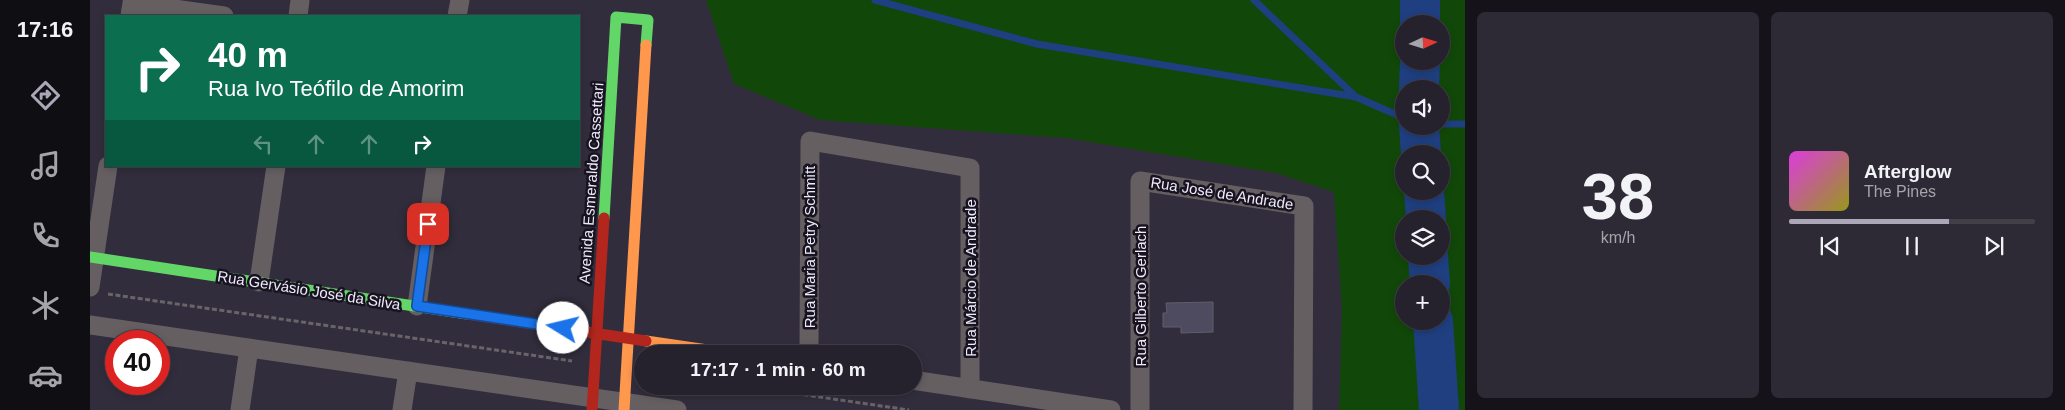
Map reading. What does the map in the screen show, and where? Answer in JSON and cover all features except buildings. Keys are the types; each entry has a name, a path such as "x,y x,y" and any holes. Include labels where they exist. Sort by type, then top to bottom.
{"street":[{"path":"298,15 300,0"},
{"path":"457,15 460,0"},
{"path":"131,10 208,15"},
{"name":"Avenida Esmeraldo Cassettari","path":"593,404 616,17 648,20 629,338"},
{"name":"Rua Márcio de Andrade","path":"810,141 970,168 970,389"},
{"name":"Rua Maria Petry Schmitt","path":"809,345 810,141"},
{"path":"95,290 92,258 108,167"},
{"path":"259,282 276,167"},
{"path":"417,306 436,167"},
{"name":"Rua José de Andrade","path":"1140,181 1304,206 1303,410"},
{"name":"Rua Gilberto Gerlach","path":"1140,181 1140,410"},
{"name":"Rua Gervásio José da Silva","path":"92,258 675,345"},
{"path":"90,325 408,371 593,404 677,410"},
{"path":"625,406 629,338"},
{"path":"240,410 250,348"},
{"path":"402,410 408,371"},
{"path":"922,382 1111,410"}],"path":[{"path":"95,290 595,364"},
{"path":"806,395 909,410"}],"green space":[{"path":"706,0 1465,0 1465,410 1339,410 1342,310 1334,192 1276,173 1066,138 820,120 734,84"}],"waterway":[{"path":"875,0 1037,44 1356,97 1395,114"},
{"path":"1254,0 1356,97"},
{"path":"1420,0 1420,15"},
{"path":"1419,80 1420,70"},
{"path":"1450,124 1465,124"},
{"path":"1420,135 1420,145"},
{"path":"1425,200 1425,210"},
{"path":"1429,265 1429,275"},
{"path":"1434,330 1439,410"}],"traffic: fast":[{"path":"604,218 616,17 648,20 646,45"},
{"path":"90,257 467,314"}],"traffic: slow":[{"path":"624,410 646,45"},
{"path":"646,341 673,345"}],"traffic: jam":[{"path":"592,410 604,218"},
{"path":"467,314 646,341"}],"route":[{"path":"428,224 417,306 563,328"}]}
